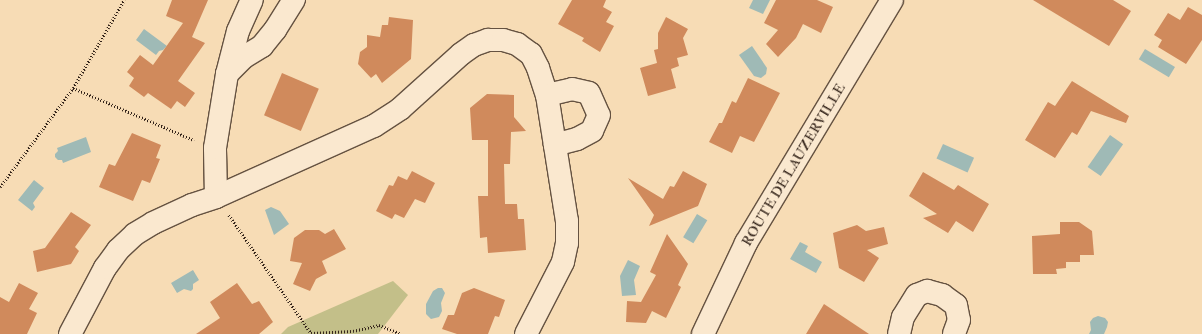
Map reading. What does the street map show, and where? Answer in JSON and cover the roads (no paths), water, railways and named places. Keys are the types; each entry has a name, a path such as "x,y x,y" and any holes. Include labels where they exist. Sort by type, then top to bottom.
{"street":[{"path":"216,197 214,148 227,74 238,31 252,0"},
{"path":"227,74 244,57 262,46 275,30 294,0"},
{"name":"ROUTE DE LAUZERVILLE","path":"703,334 746,243 892,0"},
{"path":"70,334 105,268 124,244 135,234 153,223 216,197 374,126 400,109 461,54 474,45 488,40 503,40 517,44 530,54 538,68 547,95 567,221 567,243 563,262 555,282 526,334"},
{"path":"547,95 572,89 589,93 599,115 592,131 577,139 555,145"},
{"path":"899,334 903,317 917,295 927,291 942,295 956,305 959,320 954,334"}],"water":[{"path":"753,0 770,0 763,14 749,8"},
{"path":"144,29 167,46 156,55 136,40"},
{"path":"752,46 767,68 766,74 761,78 754,76 739,55"},
{"path":"1145,49 1175,67 1169,77 1139,59"},
{"path":"1110,135 1123,144 1101,176 1088,167"},
{"path":"86,137 91,152 63,163 62,160 58,160 55,157 55,154 58,151 57,148"},
{"path":"943,144 974,158 968,172 936,159"},
{"path":"34,180 44,188 33,203 35,207 32,211 18,200"},
{"path":"271,207 280,211 289,224 274,235 265,210"},
{"path":"697,214 707,220 693,243 683,237"},
{"path":"800,242 808,246 805,252 822,262 816,273 790,259"},
{"path":"628,260 640,266 634,280 636,295 622,296 620,276"},
{"path":"193,270 199,280 193,284 193,289 191,291 184,289 177,293 171,283"},
{"path":"438,288 442,288 445,293 441,303 442,311 439,317 431,319 426,314 426,304 433,291"},
{"path":"1098,316 1105,318 1108,322 1104,334 1089,334 1091,330 1090,322 1093,318"}]}
